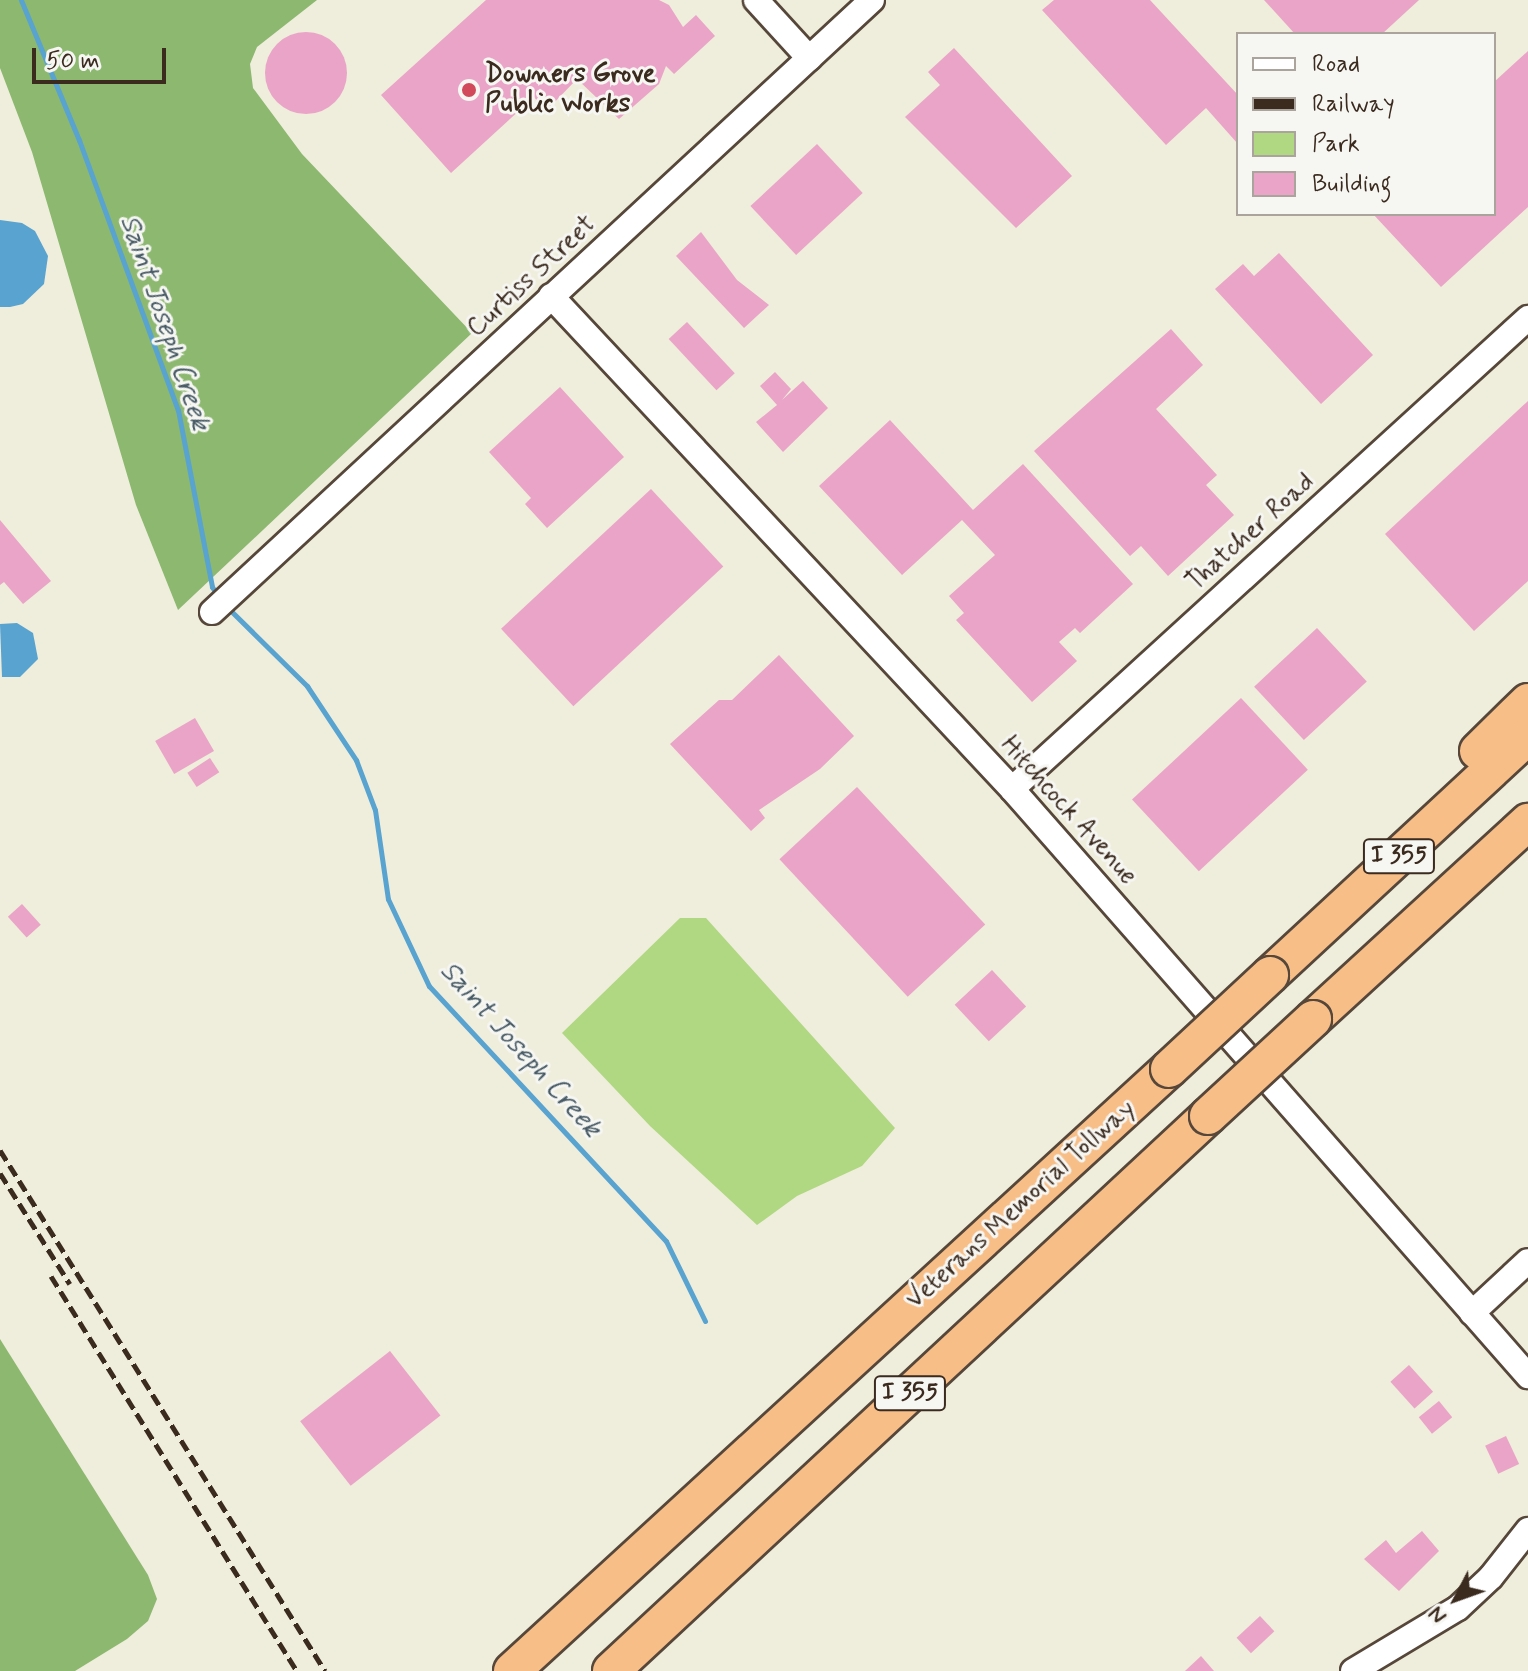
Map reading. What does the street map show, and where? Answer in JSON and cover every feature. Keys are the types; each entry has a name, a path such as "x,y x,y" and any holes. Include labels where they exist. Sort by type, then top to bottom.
{"highway":[{"path":"1309,939 1352,877 1528,702"},
{"name":"Veterans Memorial Tollway","path":"512,1668 1169,1069 1528,736"},
{"name":"I 355","path":"611,1671 1528,822"}],"street":[{"path":"756,0 809,58"},
{"name":"Curtiss Street","path":"212,612 872,0"},
{"name":"Hitchcock Avenue","path":"551,296 1012,789 1528,1376"},
{"name":"Thatcher Road","path":"1012,789 1528,318"},
{"path":"1472,1313 1528,1261"},
{"path":"1353,1671 1458,1608 1491,1577 1528,1530"}],"green space":[{"path":"0,0 317,0 257,47 250,64 253,88 302,154 472,333 178,610 136,505 32,152 0,68"},
{"path":"680,918 706,918 895,1128 862,1166 797,1196 757,1225 650,1126 562,1033"},
{"path":"0,1339 148,1575 157,1599 148,1621 127,1639 75,1671 0,1671"}],"water":[{"path":"0,220 22,223 35,231 48,256 44,284 23,304 10,307 0,307"},
{"path":"17,623 33,633 38,659 20,677 2,677 0,624"}],"building":[{"name":"Downers Grove Public Works","path":"486,0 659,0 669,5 683,27 696,15 715,36 674,74 666,66 659,84 619,119 577,79 546,111 534,97 451,173 381,95"},
{"path":"1054,0 1150,0 1236,93 1236,142 1206,108 1166,145 1042,10"},
{"path":"1264,0 1419,0 1384,32 1293,32"},
{"path":"298,32 314,32 329,39 340,50 347,73 344,89 335,102 314,114 298,114 283,107 272,96 265,81 265,65 272,50 283,39"},
{"path":"954,48 1072,176 1016,228 905,117 940,85 928,72"},
{"path":"1528,51 1528,207 1441,287 1375,216 1496,216 1496,80"},
{"path":"817,144 863,193 796,255 750,206"},
{"path":"701,232 737,280 769,305 744,328 676,256"},
{"path":"1279,253 1373,355 1321,404 1215,289 1243,264 1254,276"},
{"path":"687,322 735,373 716,390 669,339"},
{"path":"1171,329 1203,365 1156,409 1217,475 1206,485 1234,515 1168,576 1141,546 1130,556 1034,451"},
{"path":"775,372 791,389 782,400 803,381 828,408 783,452 756,422 777,405 760,386"},
{"path":"560,387 624,457 547,528 525,504 531,498 489,452"},
{"path":"1528,401 1528,581 1474,631 1385,534"},
{"path":"890,420 973,510 1023,464 1133,584 1080,633 1075,628 1059,642 1077,661 1032,702 956,620 964,613 949,596 995,555 962,520 902,575 819,486"},
{"path":"651,489 723,567 573,706 501,629"},
{"path":"0,520 51,581 23,604 4,582 0,585"},
{"path":"1317,628 1367,681 1304,740 1254,687"},
{"path":"779,655 854,736 820,769 759,810 765,818 751,831 670,744 719,700 732,700"},
{"path":"1241,698 1308,770 1199,871 1132,800"},
{"path":"195,718 214,751 174,774 155,741"},
{"path":"210,758 219,772 197,787 187,773"},
{"path":"857,787 985,924 908,997 779,859"},
{"path":"22,904 41,925 27,938 8,917"},
{"path":"992,970 1026,1007 989,1041 955,1005"},
{"path":"390,1351 440,1416 351,1486 300,1421"},
{"path":"1409,1365 1433,1392 1415,1408 1390,1382"},
{"path":"1439,1401 1452,1417 1432,1434 1419,1417"},
{"path":"1506,1436 1519,1464 1498,1474 1485,1446"},
{"path":"1422,1531 1439,1551 1399,1591 1364,1559 1386,1540 1396,1553"},
{"path":"1260,1616 1274,1631 1251,1653 1237,1638"},
{"path":"1201,1656 1214,1671 1185,1671"}],"waterway":[{"name":"Saint Joseph Creek","path":"21,0 79,140 178,410 212,587 220,598"},
{"name":"Saint Joseph Creek","path":"229,609 307,686 356,760 375,810 388,899 429,986 666,1241 705,1321"}],"railway":[{"path":"0,1150 325,1671"},
{"path":"0,1173 70,1284"},
{"path":"51,1276 297,1671"}],"place":[{"name":"Downers Grove Public Works","path":"469,90"}]}
